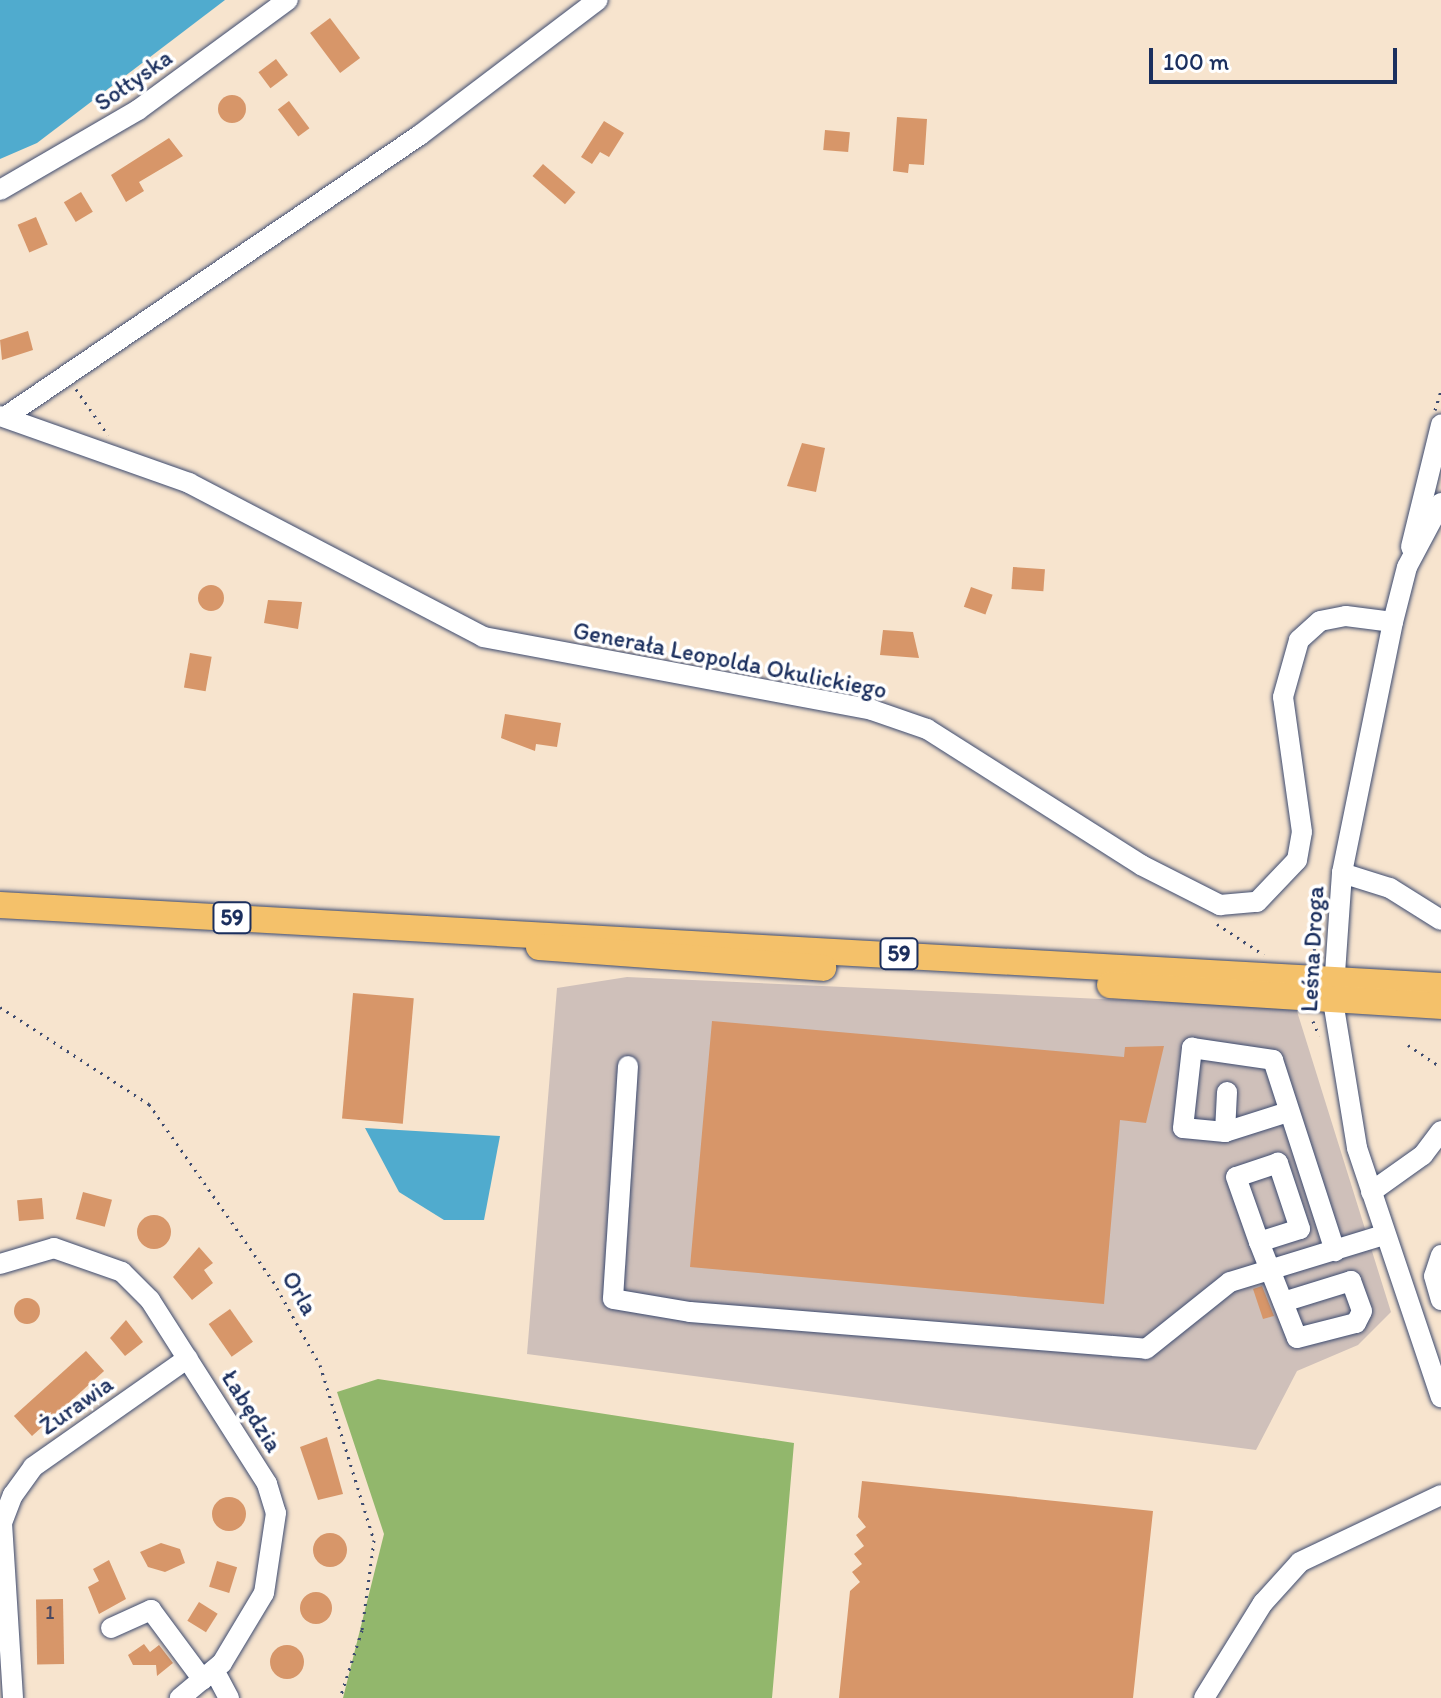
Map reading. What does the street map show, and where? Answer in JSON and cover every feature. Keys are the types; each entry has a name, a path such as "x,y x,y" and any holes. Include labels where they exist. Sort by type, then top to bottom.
{"main road":[{"name":"59","path":"0,905 465,933 579,954 1333,990 1441,986"},
{"name":"59","path":"1333,990 1441,1006"}],"street":[{"name":"Sołtyska","path":"0,190 138,110 288,0"},
{"path":"2,417 407,145 598,0"},
{"name":"Generała Leopolda Okulickiego","path":"2,417 104,449 189,483 483,637 872,710 927,729 1141,865 1220,905 1257,902 1297,860 1302,832 1283,697 1299,640 1320,621 1346,616 1393,622"},
{"path":"1407,567 1441,425"},
{"name":"Leśna Droga","path":"1441,503 1407,567 1393,622 1342,873 1333,990 1344,1099 1384,1235 1441,1397"},
{"path":"1342,873 1390,888 1441,920"},
{"path":"1288,1112 1225,1132 1183,1128 1192,1048 1229,1056 1273,1060 1335,1251"},
{"path":"1225,1132 1229,1056"},
{"path":"628,1066 613,1299 1146,1349 1230,1282 1384,1235"},
{"path":"1371,1192 1423,1155 1441,1131"},
{"path":"1259,1242 1283,1302"},
{"name":"Łabędzia","path":"0,1264 54,1248 110,1266 150,1300 267,1484 276,1513 264,1593 208,1675 180,1698"},
{"path":"1441,1255 1434,1276 1441,1300"},
{"name":"Żurawia","path":"13,1698 2,1523 13,1495 33,1467 188,1358"},
{"path":"1204,1698 1263,1603 1300,1562 1441,1495"},
{"path":"111,1628 151,1610 229,1698"}],"path":[{"path":"77,390 108,433 104,449"},
{"name":"Orla","path":"0,1007 149,1104 273,1281 320,1365 374,1540 362,1630 340,1698"},
{"path":"1408,1045 1441,1067"}],"shaded area":[{"path":"627,977 1296,1008 1391,1312 1358,1345 1297,1371 1256,1450 527,1354 557,988"}],"green space":[{"path":"378,1379 794,1443 772,1698 343,1698 384,1534 337,1392"}],"water":[{"path":"0,0 225,0 37,143 0,159"},
{"path":"365,1128 500,1136 484,1220 444,1220 399,1192"}],"building":[{"path":"330,18 360,58 340,73 310,33"},
{"path":"276,59 288,75 270,88 258,72"},
{"path":"232,95 242,99 246,109 242,119 232,123 222,119 218,109 222,99"},
{"path":"289,101 309,128 298,137 278,109"},
{"path":"897,117 927,119 924,165 909,164 908,173 893,171"},
{"path":"604,121 624,133 609,157 600,152 592,164 581,157"},
{"path":"825,130 850,132 848,152 823,150"},
{"path":"169,138 183,156 139,182 144,191 126,202 111,175"},
{"path":"543,164 575,192 565,204 533,176"},
{"path":"81,192 93,212 76,222 64,202"},
{"path":"36,217 48,245 29,252 18,225"},
{"path":"28,331 33,350 2,360 0,340"},
{"path":"802,443 825,448 816,492 787,486"},
{"path":"1013,567 1045,569 1043,591 1011,589"},
{"path":"211,585 220,589 224,598 220,607 211,611 202,607 198,598 202,589"},
{"path":"971,587 993,595 985,615 964,607"},
{"path":"268,600 302,602 298,629 264,623"},
{"path":"883,630 913,632 919,658 880,655"},
{"path":"190,653 212,657 206,691 184,687"},
{"path":"505,714 561,723 557,747 536,744 535,751 501,738"},
{"path":"353,993 414,998 403,1124 342,1119"},
{"path":"712,1021 1124,1057 1125,1047 1164,1046 1146,1123 1120,1120 1104,1304 690,1267"},
{"path":"83,1192 112,1200 105,1227 76,1219"},
{"path":"42,1198 44,1219 19,1221 17,1200"},
{"path":"154,1215 166,1220 171,1232 166,1244 154,1249 142,1244 137,1232 142,1220"},
{"path":"199,1247 213,1263 204,1270 213,1283 192,1300 173,1277"},
{"path":"1262,1286 1274,1316 1263,1319 1253,1289"},
{"path":"27,1298 36,1302 40,1311 36,1320 27,1324 18,1320 14,1311 18,1302"},
{"path":"230,1309 253,1342 232,1357 209,1324"},
{"path":"126,1320 143,1342 125,1356 110,1338"},
{"path":"86,1351 104,1371 32,1436 14,1416"},
{"path":"327,1437 343,1494 318,1500 300,1447"},
{"path":"862,1481 1153,1511 1133,1698 839,1698 850,1591 860,1582 852,1572 862,1564 854,1554 864,1546 856,1535 866,1527 858,1517"},
{"path":"229,1497 241,1502 246,1514 241,1526 229,1531 217,1526 212,1514 217,1502"},
{"path":"330,1533 342,1538 347,1550 342,1562 330,1567 318,1562 313,1550 318,1538"},
{"path":"161,1543 180,1549 185,1563 165,1572 148,1567 140,1552"},
{"path":"109,1560 126,1599 99,1614 88,1587 99,1581 93,1569"},
{"path":"217,1561 237,1567 229,1593 209,1587"},
{"path":"316,1592 328,1596 332,1608 328,1620 316,1624 304,1620 300,1608 304,1596"},
{"path":"36,1599 63,1599 64,1664 37,1664"},
{"path":"199,1602 218,1614 206,1632 187,1621"},
{"path":"144,1644 150,1652 159,1645 173,1663 157,1676 156,1665 133,1665 128,1655"},
{"path":"287,1645 299,1650 304,1662 299,1674 287,1679 275,1674 270,1662 275,1650"}]}
